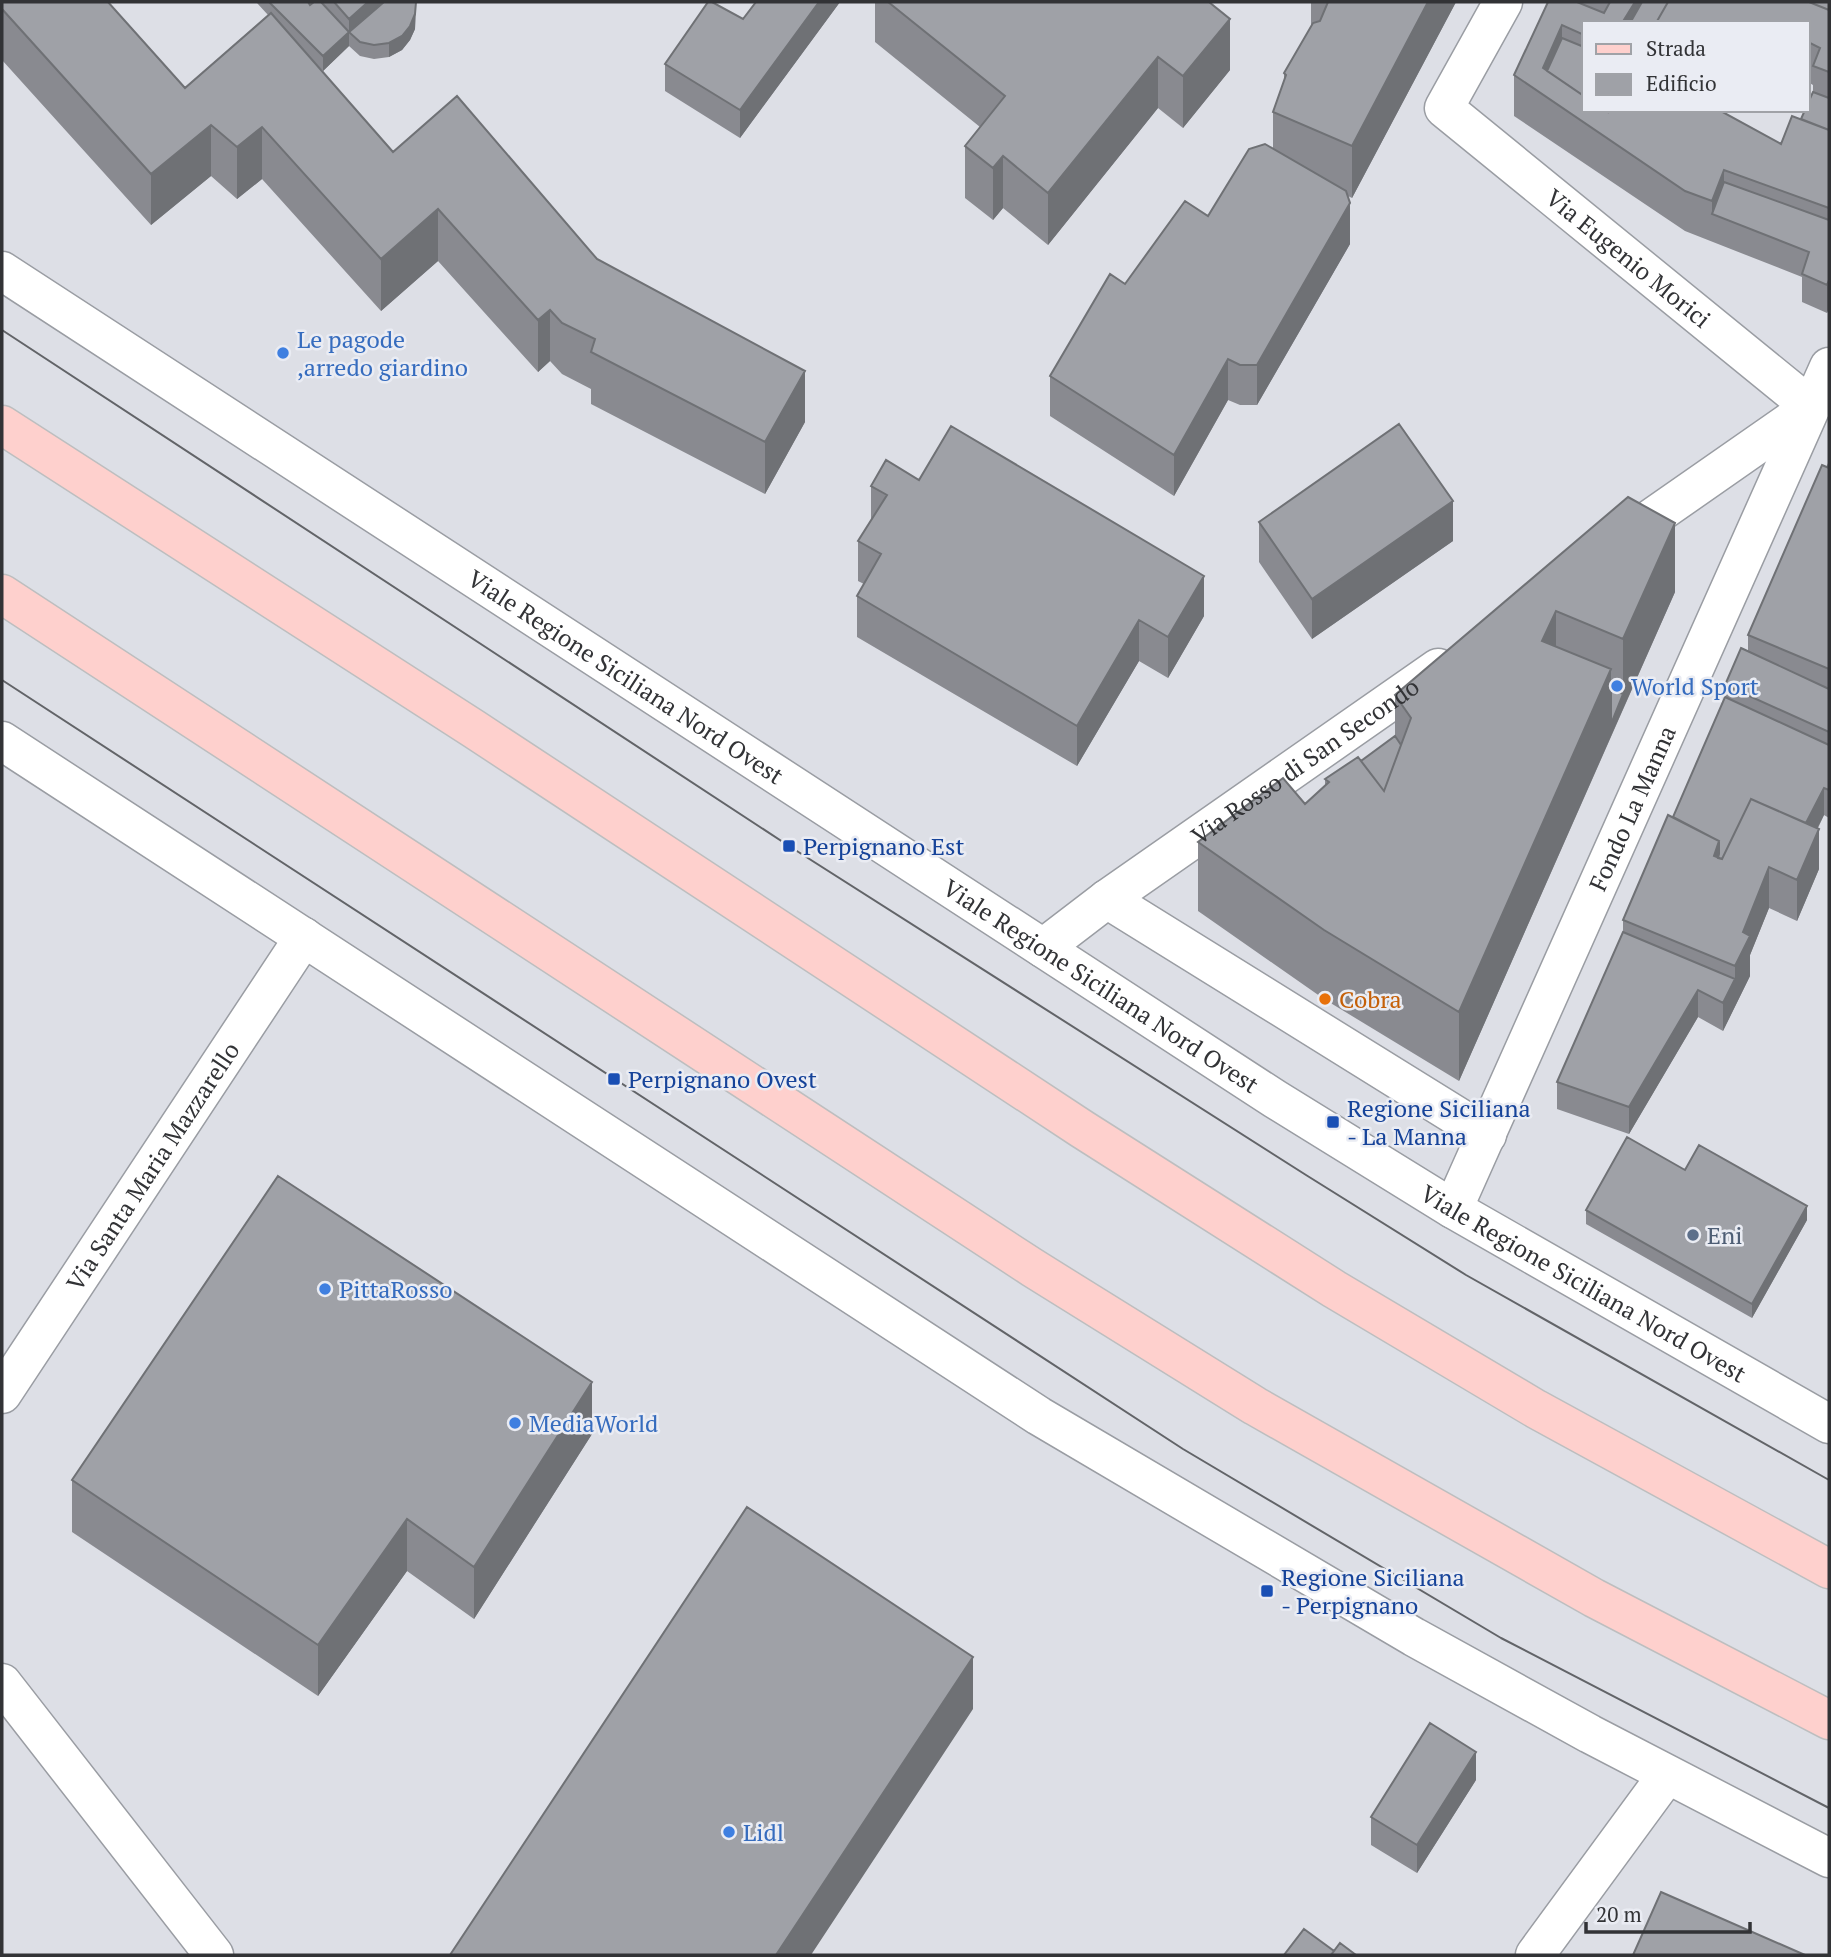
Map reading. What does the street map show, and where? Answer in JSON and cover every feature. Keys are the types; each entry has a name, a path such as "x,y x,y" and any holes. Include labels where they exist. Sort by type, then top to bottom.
{"main road":[{"path":"2,425 474,729 1070,1121 1334,1289 1548,1416 1829,1569"},
{"path":"2,594 1021,1261 1244,1399 1594,1598 1829,1720"}],"street":[{"name":"Via Eugenio Morici","path":"1503,2 1444,108 1811,407"},
{"name":"Viale Regione Siciliana Nord Ovest","path":"2,271 1275,1099 1453,1209 1829,1424"},
{"name":"Fondo La Manna","path":"1453,1209 1829,367"},
{"path":"1584,566 1811,407"},
{"name":"Via Rosso di San Secondo","path":"1043,948 1107,899 1470,645"},
{"path":"2,741 1039,1416 1414,1637 1667,1775 1829,1858"},
{"path":"1107,899 1487,1135"},
{"name":"Via Santa Maria Mazzarello","path":"2,1394 304,937"},
{"path":"2,1683 214,1955"},
{"path":"1535,1955 1667,1775"}],"building":[{"path":"2,2 108,2 185,88 271,13 393,152 457,96 597,259 805,371 765,442 591,352 595,339 562,323 550,310 538,320 438,209 381,259 262,127 237,147 211,125 151,174 2,9"},
{"path":"269,2 308,2 310,5 321,2 349,32 323,56"},
{"path":"334,2 368,2 349,19"},
{"path":"384,2 416,2 410,26 402,36 389,43 374,45 360,42 349,32"},
{"path":"708,2 743,19 756,2 819,2 740,110 665,64"},
{"path":"888,2 1209,2 1230,19 1183,76 1158,57 1048,193 1003,156 993,168 965,146 1005,96"},
{"path":"1328,2 1428,2 1352,146 1273,112 1286,75 1284,73 1313,23 1320,21"},
{"path":"1548,2 1577,2 1604,13 1610,2 1635,2 1623,21 1582,21 1582,34 1562,25 1543,68 1582,95 1582,112 1723,112 1781,144 1792,116 1829,130 1829,208 1724,170 1712,201 1685,191 1514,75"},
{"path":"1642,2 1668,2 1657,21 1631,21"},
{"path":"1668,2 1809,2 1829,10 1829,72 1813,66 1820,48 1810,43 1810,21 1657,21"},
{"path":"1809,2 1829,2 1829,10"},
{"path":"1562,38 1582,46 1582,95 1547,71"},
{"path":"1813,92 1829,98 1829,130 1801,119 1804,112 1810,112"},
{"path":"1265,144 1346,191 1350,203 1257,365 1240,365 1228,359 1174,455 1050,376 1110,274 1125,284 1185,201 1208,216 1249,149"},
{"path":"1724,182 1829,220 1827,285 1802,274 1809,252 1712,214"},
{"path":"1399,424 1453,501 1312,599 1259,522"},
{"path":"951,426 1204,576 1168,637 1139,620 1077,726 857,596 881,554 858,541 887,495 871,486 886,460 919,480"},
{"path":"1822,465 1829,468 1829,669 1748,635"},
{"path":"1628,497 1675,523 1623,639 1556,611 1542,641 1611,669 1459,1012 1324,930 1198,842 1283,778 1305,804 1329,782 1325,779 1358,757 1384,791 1411,718 1395,695"},
{"path":"1741,648 1829,689 1829,732 1725,685"},
{"path":"1611,689 1623,694 1611,724"},
{"path":"1725,697 1829,745 1829,790 1824,788 1806,823 1751,799 1722,859 1718,858 1719,841 1673,817"},
{"path":"1395,736 1401,745 1384,791 1361,761"},
{"path":"1751,799 1819,829 1797,880 1769,867 1743,932 1750,936 1735,966 1623,920 1668,815 1719,841 1714,856 1722,859"},
{"path":"1623,932 1735,979 1723,1003 1698,990 1629,1107 1557,1082"},
{"path":"1627,1137 1685,1170 1699,1145 1807,1206 1752,1304 1586,1210"},
{"path":"278,1176 592,1382 474,1567 407,1519 318,1645 72,1480"},
{"name":"Lidl","path":"747,1507 973,1657 776,1955 450,1955"},
{"path":"1430,1723 1476,1752 1417,1845 1371,1817"},
{"path":"1661,1892 1805,1955 1633,1955"},
{"path":"1304,1929 1334,1951 1331,1955 1284,1955"},
{"path":"1340,1943 1356,1955 1331,1955"}],"tram line":[{"path":"2,330 789,846 1306,1175 1466,1275 1829,1480"},
{"path":"2,680 1183,1449 1501,1638 1829,1808"}],"place":[{"name":"Le pagode ,arredo giardino","path":"283,353"},
{"name":"World Sport","path":"1617,686"},
{"name":"Perpignano Est","path":"789,846"},
{"name":"Cobra","path":"1325,999"},
{"name":"Perpignano Ovest","path":"614,1079"},
{"name":"Regione Siciliana - La Manna","path":"1333,1122"},
{"name":"Eni","path":"1693,1235"},
{"name":"PittaRosso","path":"325,1289"},
{"name":"MediaWorld","path":"515,1423"},
{"name":"Regione Siciliana - Perpignano","path":"1267,1591"},
{"name":"Lidl","path":"729,1832"}]}
